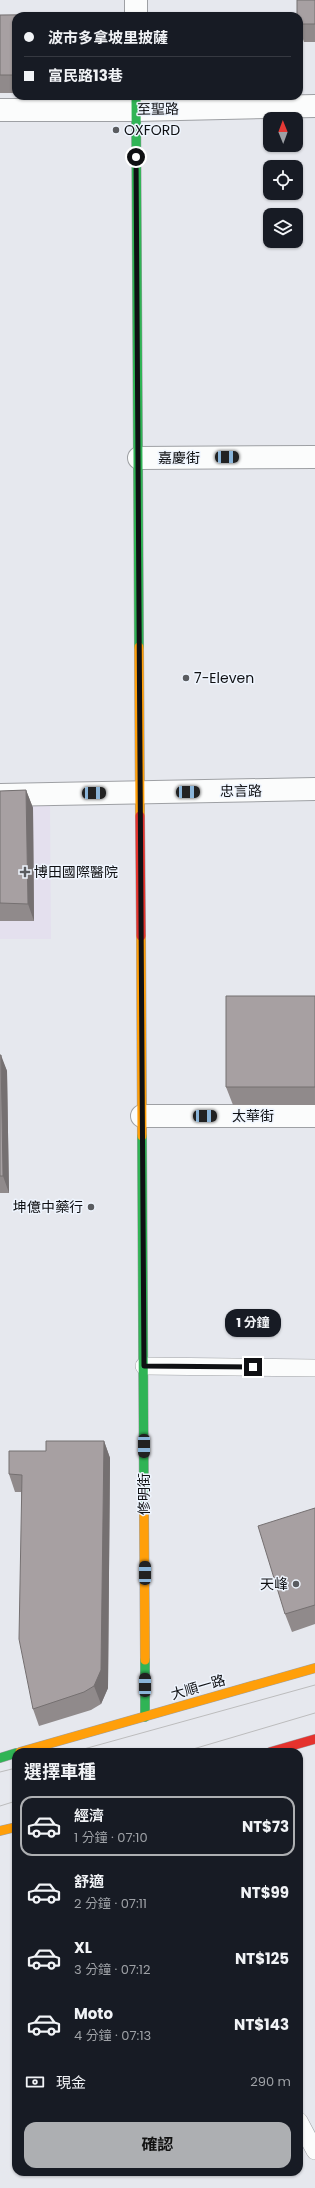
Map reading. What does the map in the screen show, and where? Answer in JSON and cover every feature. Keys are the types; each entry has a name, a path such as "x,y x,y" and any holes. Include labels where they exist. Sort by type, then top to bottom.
{"street":[{"path":"136,0 136,12"},
{"name":"至聖路","path":"0,110 136,103 315,106"},
{"name":"修明街","path":"136,103 146,1717"},
{"name":"嘉慶街","path":"139,458 315,457"},
{"name":"忠言路","path":"0,794 315,789"},
{"name":"太華街","path":"142,1116 315,1116"},
{"name":"大順一路","path":"34,1748 315,1668"},
{"path":"284,1748 315,1739"},
{"path":"0,1758 12,1754"},
{"path":"0,1832 12,1828"}],"lane":[{"path":"144,1366 315,1368"},
{"path":"303,2128 315,2151"}],"shaded area":[{"name":"博田國際醫院","path":"0,805 50,805 51,939 0,939"}],"building":[{"path":"297,0 315,0 315,24 303,24 303,12 297,12"},
{"path":"0,15 12,15 12,75 0,75"},
{"name":"博田國際醫院","path":"26,790 28,904 0,903 0,791"},
{"path":"226,996 315,996 315,1087 226,1087"},
{"path":"1,1055 3,1176 0,1176"},
{"path":"46,1441 104,1441 101,1670 94,1686 84,1692 33,1709 19,1639 22,1475 9,1474 9,1451 46,1451"},
{"name":"天峰","path":"315,1508 315,1605 285,1614 258,1526"}],"tram line":[{"path":"87,1748 315,1685"},
{"path":"197,1748 315,1713"},
{"path":"0,1772 12,1769"},
{"path":"0,1806 12,1802"}],"traffic: fast":[{"path":"136,100 139,647"},
{"path":"142,1136 144,1512"},
{"path":"145,1660 145,1717"},
{"path":"0,1758 12,1754"}],"traffic: slow":[{"path":"139,647 140,816"},
{"path":"141,936 142,1136"},
{"path":"144,1512 145,1660"},
{"path":"34,1748 315,1668"},
{"path":"0,1831 12,1828"}],"traffic: jam":[{"path":"140,816 141,936"},
{"path":"284,1748 315,1739"}],"place":[{"name":"OXFORD","path":"116,130"},
{"name":"7-Eleven","path":"186,678"},
{"name":"博田國際醫院","path":"25,872"},
{"name":"坤億中藥行","path":"91,1207"},
{"name":"天峰","path":"296,1584"}],"route":[{"path":"136,157 144,1366 253,1367"}]}
